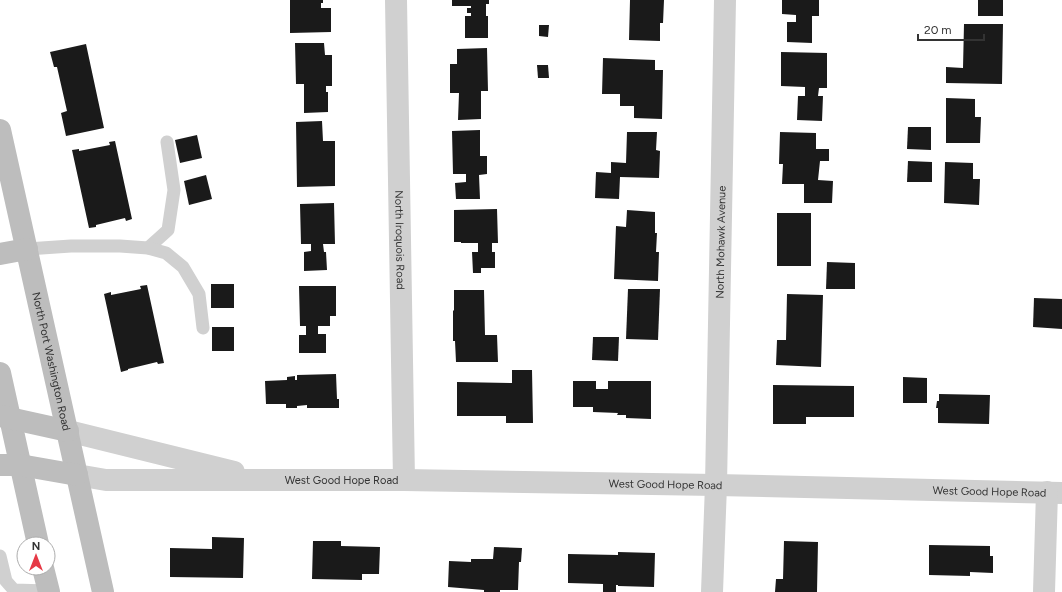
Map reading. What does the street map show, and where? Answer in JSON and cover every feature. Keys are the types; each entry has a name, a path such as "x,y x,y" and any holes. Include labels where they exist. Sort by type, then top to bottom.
{"main road":[{"name":"North Port Washington Road","path":"1,136 103,592"},
{"path":"0,254 27,249"},
{"path":"0,373 10,465 35,536"},
{"name":"West Good Hope Road","path":"5,417 68,431"},
{"name":"West Good Hope Road","path":"10,465 77,475"},
{"path":"45,576 48,592"}],"street":[{"name":"North Iroquois Road","path":"396,0 404,480"},
{"name":"North Mohawk Avenue","path":"712,592 716,485 725,0"},
{"name":"West Good Hope Road","path":"68,431 268,481"},
{"name":"West Good Hope Road","path":"77,475 106,480 404,480 716,485 1055,493"},
{"path":"1044,592 1055,493"}],"lane":[{"path":"148,248 168,230 174,190 167,142"},
{"path":"27,249 71,246 148,248 166,253 183,267 200,294 203,328"},
{"path":"0,556 6,581 14,590 48,592"}],"building":[{"path":"290,0 323,0 323,3 321,3 321,8 331,8 331,32 290,33"},
{"path":"452,0 489,0 489,4 486,4 486,16 488,16 488,38 465,38 465,16 471,16 471,13 467,13 467,8 471,8 471,6 452,6"},
{"path":"630,0 664,0 663,23 660,23 660,41 629,40"},
{"path":"782,0 819,0 819,16 812,16 812,43 787,42 787,22 796,22 796,15 782,14"},
{"path":"978,0 1003,0 1003,16 978,16"},
{"path":"964,24 1003,24 1002,84 946,83 946,67 963,68"},
{"path":"539,25 549,25 548,37 539,36"},
{"path":"295,43 324,43 325,55 332,55 332,86 326,86 326,92 328,92 328,112 304,113 304,84 296,84"},
{"path":"86,44 104,128 66,136 61,113 67,111 57,67 54,67 50,52"},
{"path":"487,48 488,91 481,91 481,119 458,120 459,93 450,93 450,64 457,64 457,49"},
{"path":"781,52 827,53 827,88 819,88 818,96 823,96 822,121 797,120 798,96 805,96 805,87 781,86"},
{"path":"603,58 655,60 655,70 663,70 662,119 634,118 634,106 620,106 620,94 602,94"},
{"path":"537,65 548,65 549,78 538,78"},
{"path":"946,98 975,99 975,117 981,117 980,143 946,143"},
{"path":"322,121 323,141 335,141 335,186 297,187 296,122"},
{"path":"908,127 931,127 931,150 907,149"},
{"path":"480,130 480,156 487,156 487,174 479,175 480,199 456,199 455,183 466,182 466,174 453,174 452,131"},
{"path":"627,132 657,132 656,150 660,151 659,178 620,177 619,199 595,198 596,172 611,173 611,162 626,163"},
{"path":"780,132 816,133 816,149 829,149 829,161 820,161 818,180 833,181 832,203 804,203 804,184 782,184 783,164 779,164"},
{"path":"197,135 202,158 180,163 175,140"},
{"path":"115,141 132,219 126,221 125,218 89,228 72,150 79,149 79,151 110,145 109,142"},
{"path":"908,161 932,162 932,182 907,182"},
{"path":"945,162 973,163 973,179 980,179 979,205 944,203"},
{"path":"206,175 212,199 189,205 184,181"},
{"path":"334,203 335,244 323,244 324,252 326,252 327,270 304,271 304,252 311,251 311,244 301,244 300,204"},
{"path":"497,209 498,243 492,243 492,252 495,252 495,268 481,268 481,273 473,273 472,252 478,252 478,243 454,242 454,210"},
{"path":"627,210 655,212 655,233 657,233 656,252 659,252 658,281 614,279 616,226 626,227"},
{"path":"777,213 811,213 811,266 777,266"},
{"path":"827,262 855,263 855,289 826,289"},
{"path":"211,284 234,284 234,308 211,308"},
{"path":"147,285 164,363 158,364 157,362 121,372 104,294 111,292 111,295 141,289 140,286"},
{"path":"299,286 336,286 336,316 330,316 330,326 318,326 318,334 326,334 326,353 299,353 299,335 306,335 306,326 300,326"},
{"path":"628,289 660,289 658,340 626,339"},
{"path":"454,290 484,290 485,335 497,335 498,362 456,362 455,341 453,341"},
{"path":"787,294 823,295 821,367 776,365 777,340 786,340"},
{"path":"1034,298 1062,299 1062,329 1033,327"},
{"path":"212,327 234,327 234,351 212,351"},
{"path":"593,337 619,337 618,361 592,360"},
{"path":"512,370 532,370 533,423 506,423 506,416 457,416 457,382 512,383"},
{"path":"336,374 337,399 339,399 339,408 307,408 307,405 297,406 297,408 286,408 286,404 266,404 265,381 287,380 287,377 295,376 295,380 297,380 297,375"},
{"path":"903,377 927,378 927,403 903,403"},
{"path":"573,381 596,381 596,389 608,389 608,381 651,381 651,419 626,418 626,415 617,415 618,413 593,412 593,407 573,407"},
{"path":"773,385 854,386 854,417 806,417 806,424 773,424"},
{"path":"939,394 990,395 989,424 938,423 938,408 936,408 937,401 939,401"},
{"path":"212,537 244,538 243,578 170,577 170,548 212,549"},
{"path":"313,541 341,541 341,546 380,547 379,574 362,574 362,580 312,579"},
{"path":"784,541 818,542 817,592 775,592 776,579 783,579"},
{"path":"929,545 990,546 990,556 993,556 993,573 970,572 970,576 929,575"},
{"path":"494,547 522,548 521,562 519,562 518,590 484,592 484,590 448,587 449,561 471,562 471,559 493,559"},
{"path":"618,552 655,553 654,587 616,585 616,592 603,592 603,584 568,583 568,554 618,555"}]}
